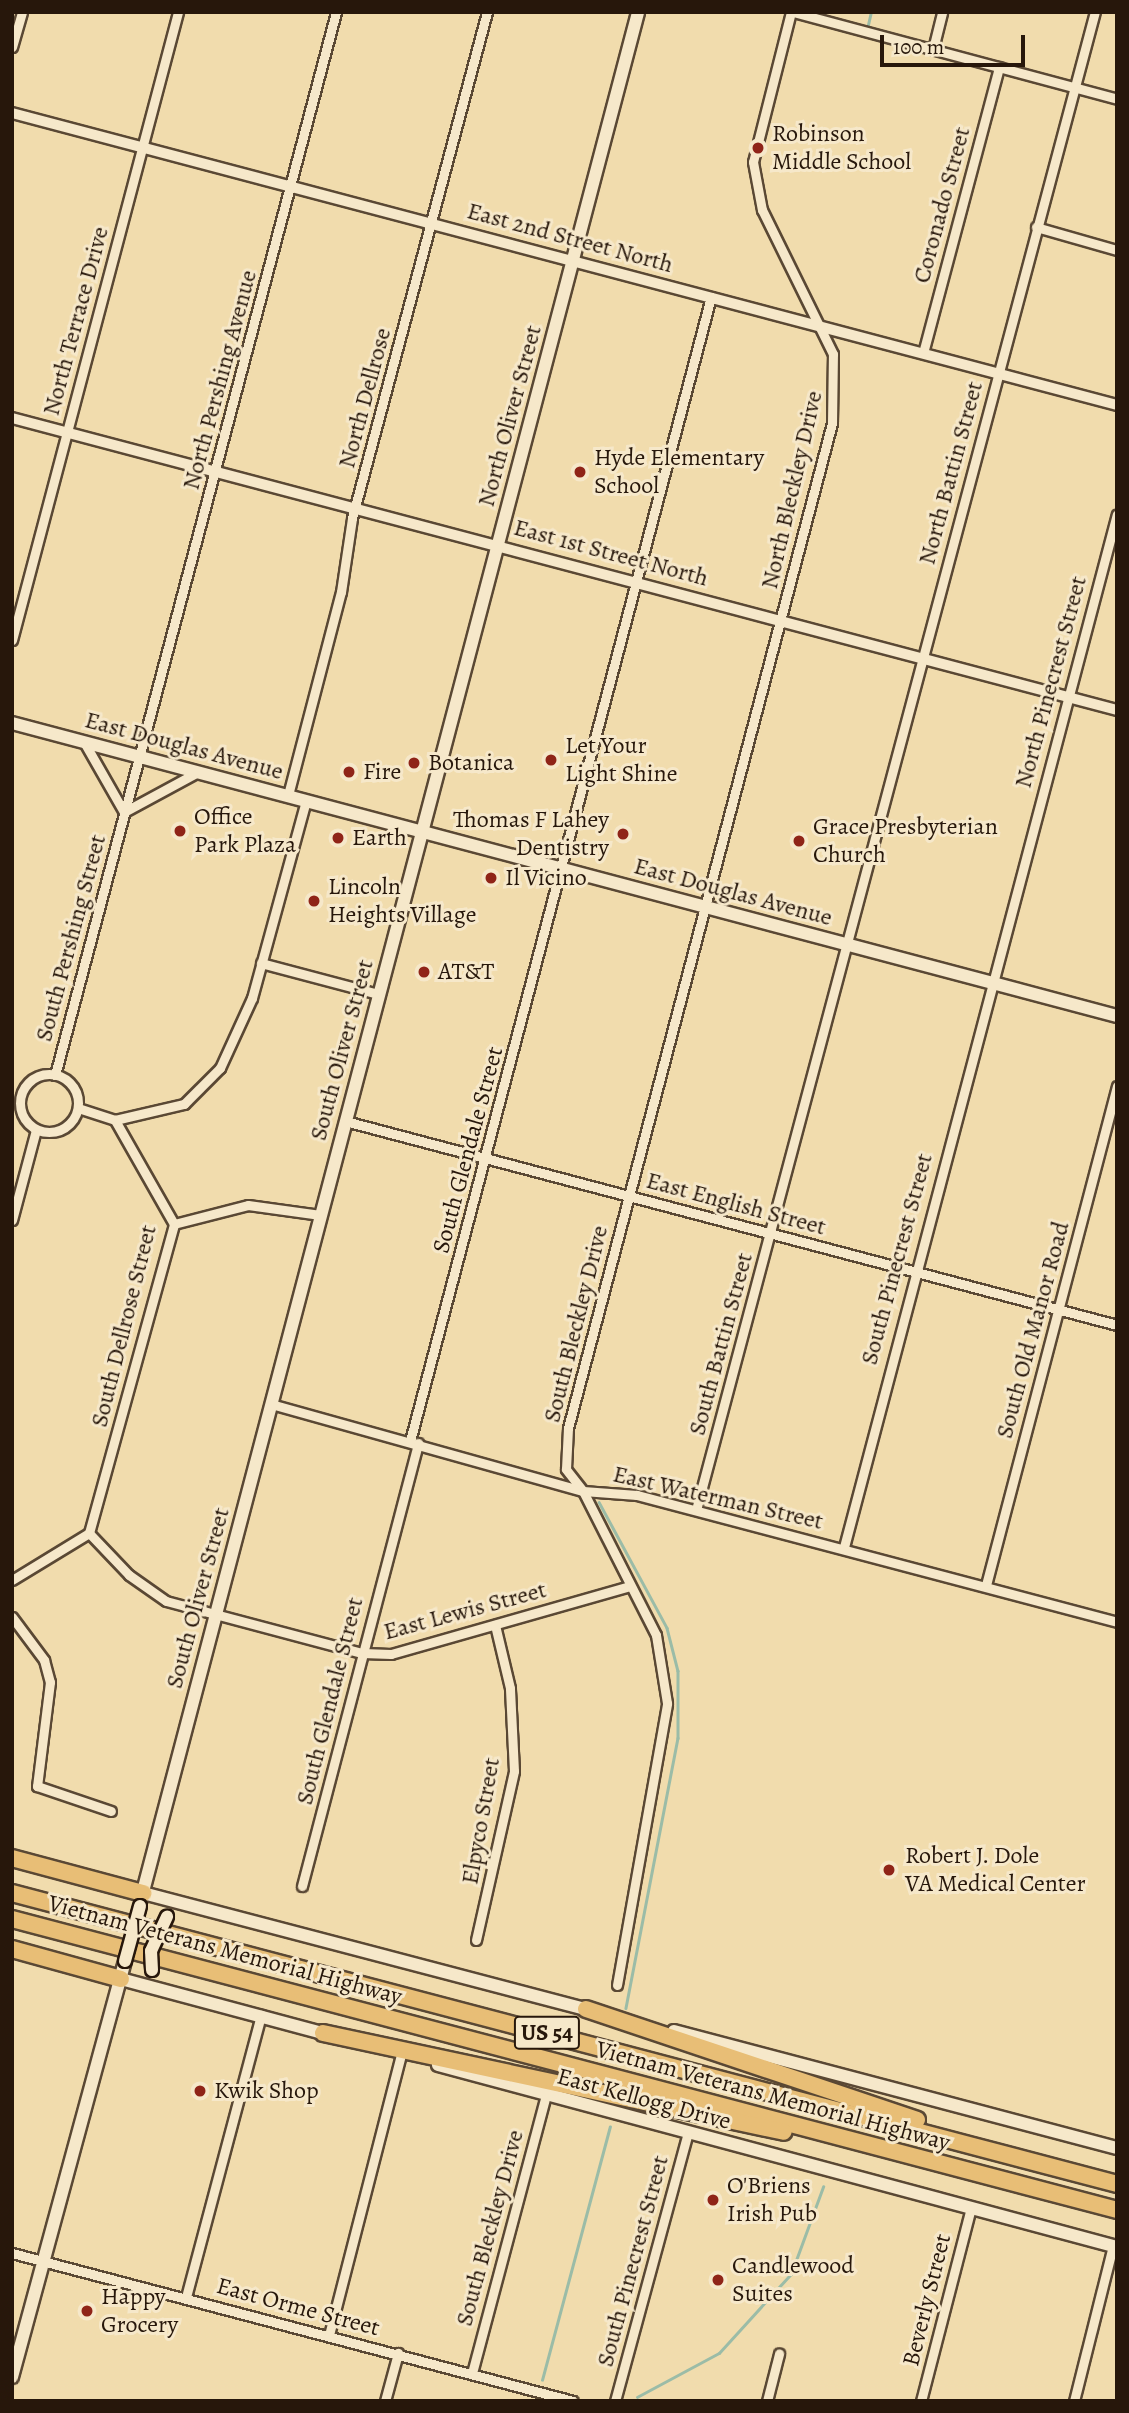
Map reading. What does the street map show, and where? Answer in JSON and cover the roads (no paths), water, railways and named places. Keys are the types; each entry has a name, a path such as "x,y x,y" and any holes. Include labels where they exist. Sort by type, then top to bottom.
{"highway":[{"path":"12,1858 141,1899"},
{"name":"Vietnam Veterans Memorial Highway","path":"12,1892 1117,2184"},
{"name":"Vietnam Veterans Memorial Highway","path":"12,1919 1117,2210"},
{"path":"12,1949 121,1979"},
{"path":"586,2009 1082,2175"},
{"path":"323,2033 987,2176"}],"main road":[{"name":"North Oliver Street","path":"421,830 638,12"},
{"name":"East Douglas Avenue","path":"12,723 1117,1016"},
{"name":"South Oliver Street","path":"12,2376 121,1979 421,830"},
{"path":"141,1899 195,1906 1117,2148"},
{"path":"172,1991 152,1970 151,1951 167,1917 195,1906"},
{"name":"East Kellogg Drive","path":"121,1979 1115,2246"}],"street":[{"path":"12,47 22,12"},
{"name":"North Terrace Drive","path":"12,640 178,12"},
{"name":"North Pershing Avenue","path":"140,757 336,12"},
{"name":"North Dellrose","path":"288,795 357,508 487,12"},
{"path":"792,12 1117,99"},
{"name":"North Bleckley Drive","path":"705,905 832,423 836,386 823,327 762,210 753,162 792,12"},
{"path":"933,49 942,12"},
{"name":"North Battin Street","path":"846,944 1095,12"},
{"name":"Coronado Street","path":"923,354 999,67"},
{"name":"East 2nd Street North","path":"12,113 1117,405"},
{"path":"1036,227 1117,250"},
{"name":"South Glendale Street","path":"302,1886 560,867 711,297"},
{"name":"East 1st Street North","path":"12,418 498,544 1117,710"},
{"name":"North Pinecrest Street","path":"990,982 1117,514"},
{"name":"South Pershing Street","path":"84,742 124,812"},
{"name":"South Pershing Street","path":"55,1074 140,757"},
{"name":"South Pershing Street","path":"124,812 198,772"},
{"path":"78,1108 115,1119 184,1104 220,1068 261,963 306,800"},
{"name":"South Bleckley Drive","path":"617,1985 667,1703 656,1635 583,1491 566,1469 568,1429 705,905"},
{"name":"South Battin Street","path":"696,1510 846,944"},
{"path":"261,963 378,994"},
{"name":"South Pinecrest Street","path":"844,1547 913,1271 990,982"},
{"path":"55,1074 75,1088 78,1108 62,1129 36,1130 22,1112 17,1091 36,1076 55,1074"},
{"name":"South Old Manor Road","path":"986,1585 1117,1086"},
{"name":"South Dellrose Street","path":"89,1533 174,1224 115,1119"},
{"name":"East English Street","path":"345,1121 1117,1325"},
{"path":"12,1220 36,1130"},
{"path":"174,1224 248,1205 320,1215"},
{"name":"East Waterman Street","path":"271,1404 583,1491 637,1495 844,1547 1117,1622"},
{"path":"12,1580 89,1533"},
{"name":"East Lewis Street","path":"89,1533 149,1591 216,1615 362,1653 391,1654 629,1586"},
{"path":"12,1617 44,1660 50,1682 37,1786 111,1811"},
{"name":"Elpyco Street","path":"476,1940 514,1771 510,1688 495,1625"},
{"path":"186,2297 261,2015"},
{"path":"329,2335 401,2055"},
{"name":"South Bleckley Drive","path":"472,2373 546,2094"},
{"name":"South Pinecrest Street","path":"615,2401 688,2132"},
{"name":"Beverly Street","path":"921,2401 971,2208"},
{"path":"1074,2401 1115,2246"},
{"name":"East Orme Street","path":"12,2253 573,2401"},
{"path":"385,2401 398,2353"},
{"path":"766,2401 779,2354"}],"waterway":[{"path":"867,29 871,12"},
{"path":"599,1502 667,1628 678,1671 678,1738 626,2008"},
{"path":"542,2380 610,2127"},
{"path":"637,2397 719,2353 791,2274 823,2187"}],"place":[{"name":"Robinson Middle School","path":"758,148"},
{"name":"Hyde Elementary School","path":"580,472"},
{"name":"Let Your Light Shine","path":"551,760"},
{"name":"Botanica","path":"414,763"},
{"name":"Fire","path":"349,772"},
{"name":"Office Park Plaza","path":"180,831"},
{"name":"Thomas F Lahey Dentistry","path":"623,834"},
{"name":"Earth","path":"338,838"},
{"name":"Grace Presbyterian Church","path":"799,841"},
{"name":"Il Vicino","path":"491,878"},
{"name":"Lincoln Heights Village","path":"314,901"},
{"name":"AT&T","path":"424,972"},
{"name":"Robert J. Dole VA Medical Center","path":"889,1870"},
{"name":"Kwik Shop","path":"200,2091"},
{"name":"O'Briens Irish Pub","path":"713,2200"},
{"name":"Candlewood Suites","path":"718,2280"},
{"name":"Happy Grocery","path":"87,2311"}]}
